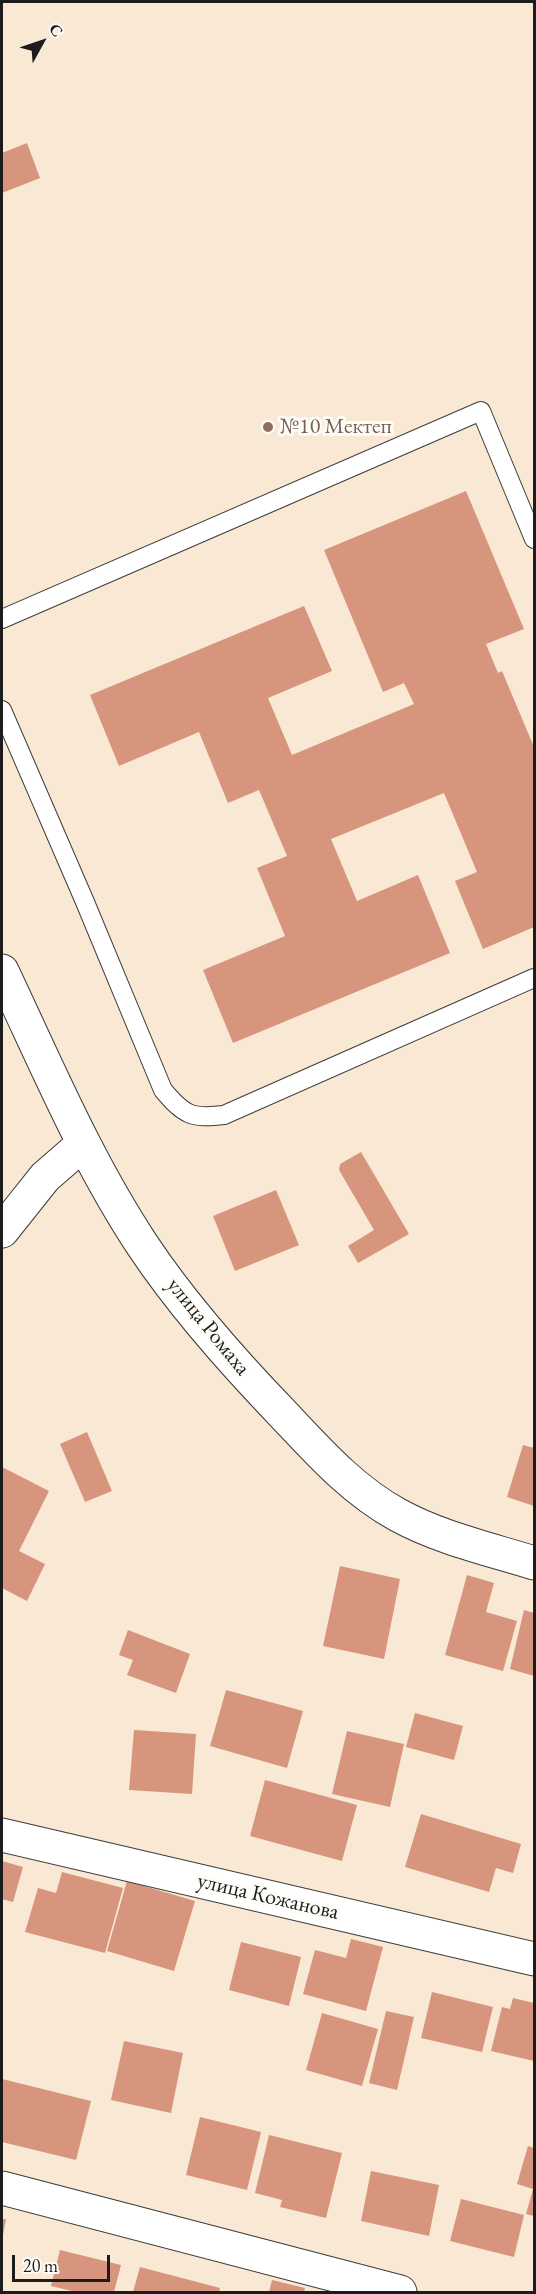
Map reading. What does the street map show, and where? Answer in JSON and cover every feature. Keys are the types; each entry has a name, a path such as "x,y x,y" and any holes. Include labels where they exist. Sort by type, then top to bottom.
{"street":[{"name":"улица Ромаха","path":"2,971 83,1144 143,1245 195,1315 245,1375 334,1468 397,1514 452,1538 534,1563"},
{"path":"2,1231 45,1177 83,1144"},
{"name":"улица Кожанова","path":"2,1835 534,1959"},
{"path":"2,2188 400,2292"}],"lane":[{"path":"2,619 481,411 534,539"},
{"path":"2,710 163,1090 178,1108 190,1116 225,1115 534,978"}],"building":[{"path":"27,143 40,178 2,193 2,153"},
{"path":"466,491 524,629 486,644 498,673 502,671 534,747 534,927 483,949 455,881 477,872 444,793 331,839 357,901 418,875 450,953 233,1043 203,970 285,936 257,868 287,856 259,790 228,803 199,732 119,766 90,695 304,606 332,671 268,698 292,755 414,704 404,683 383,692 324,550"},
{"path":"361,1152 409,1234 358,1263 348,1246 374,1230 339,1170 340,1164"},
{"path":"276,1190 299,1245 235,1271 213,1216"},
{"path":"87,1432 112,1491 85,1502 60,1444"},
{"path":"523,1445 534,1448 534,1506 507,1497"},
{"path":"2,1467 49,1491 19,1551 45,1564 27,1601 2,1588"},
{"path":"340,1566 400,1579 384,1659 323,1646"},
{"path":"467,1575 494,1583 486,1612 517,1621 503,1671 445,1655"},
{"path":"524,1610 534,1613 534,1676 510,1669"},
{"path":"128,1630 190,1654 176,1693 127,1675 133,1660 119,1655"},
{"path":"226,1690 303,1711 287,1768 210,1746"},
{"path":"415,1713 463,1726 454,1760 406,1747"},
{"path":"134,1730 196,1734 192,1794 129,1790"},
{"path":"347,1731 404,1744 390,1807 332,1794"},
{"path":"265,1780 357,1805 342,1861 250,1836"},
{"path":"421,1814 521,1844 513,1873 496,1868 489,1892 405,1867"},
{"path":"2,1861 23,1867 13,1902 2,1899"},
{"path":"62,1872 123,1888 105,1953 25,1932 38,1888 56,1893"},
{"path":"127,1881 195,1901 174,1971 107,1951"},
{"path":"351,1939 383,1947 366,2011 303,1994 315,1950 346,1958"},
{"path":"241,1942 301,1957 289,2006 229,1990"},
{"path":"432,1992 493,2007 482,2052 421,2038"},
{"path":"513,1998 534,2003 534,2061 491,2051 502,2007 510,2009"},
{"path":"386,2011 414,2017 397,2090 369,2083"},
{"path":"322,2013 378,2029 362,2086 306,2070"},
{"path":"124,2041 183,2053 171,2113 111,2100"},
{"path":"2,2079 91,2101 76,2160 2,2142"},
{"path":"200,2117 261,2132 247,2190 186,2175"},
{"path":"269,2135 342,2153 326,2218 280,2207 282,2200 255,2193"},
{"path":"528,2146 534,2148 534,2216 526,2214 533,2189 517,2184"},
{"path":"371,2171 439,2185 429,2236 361,2221"},
{"path":"461,2199 524,2215 514,2257 450,2241"},
{"path":"2,2219 6,2219 3,2235 2,2235"},
{"path":"60,2250 121,2265 114,2292 76,2292 51,2286"},
{"path":"140,2267 220,2288 219,2292 133,2292"},
{"path":"272,2280 305,2288 304,2292 269,2292"}],"place":[{"name":"№10 Мектеп","path":"268,427"}]}
